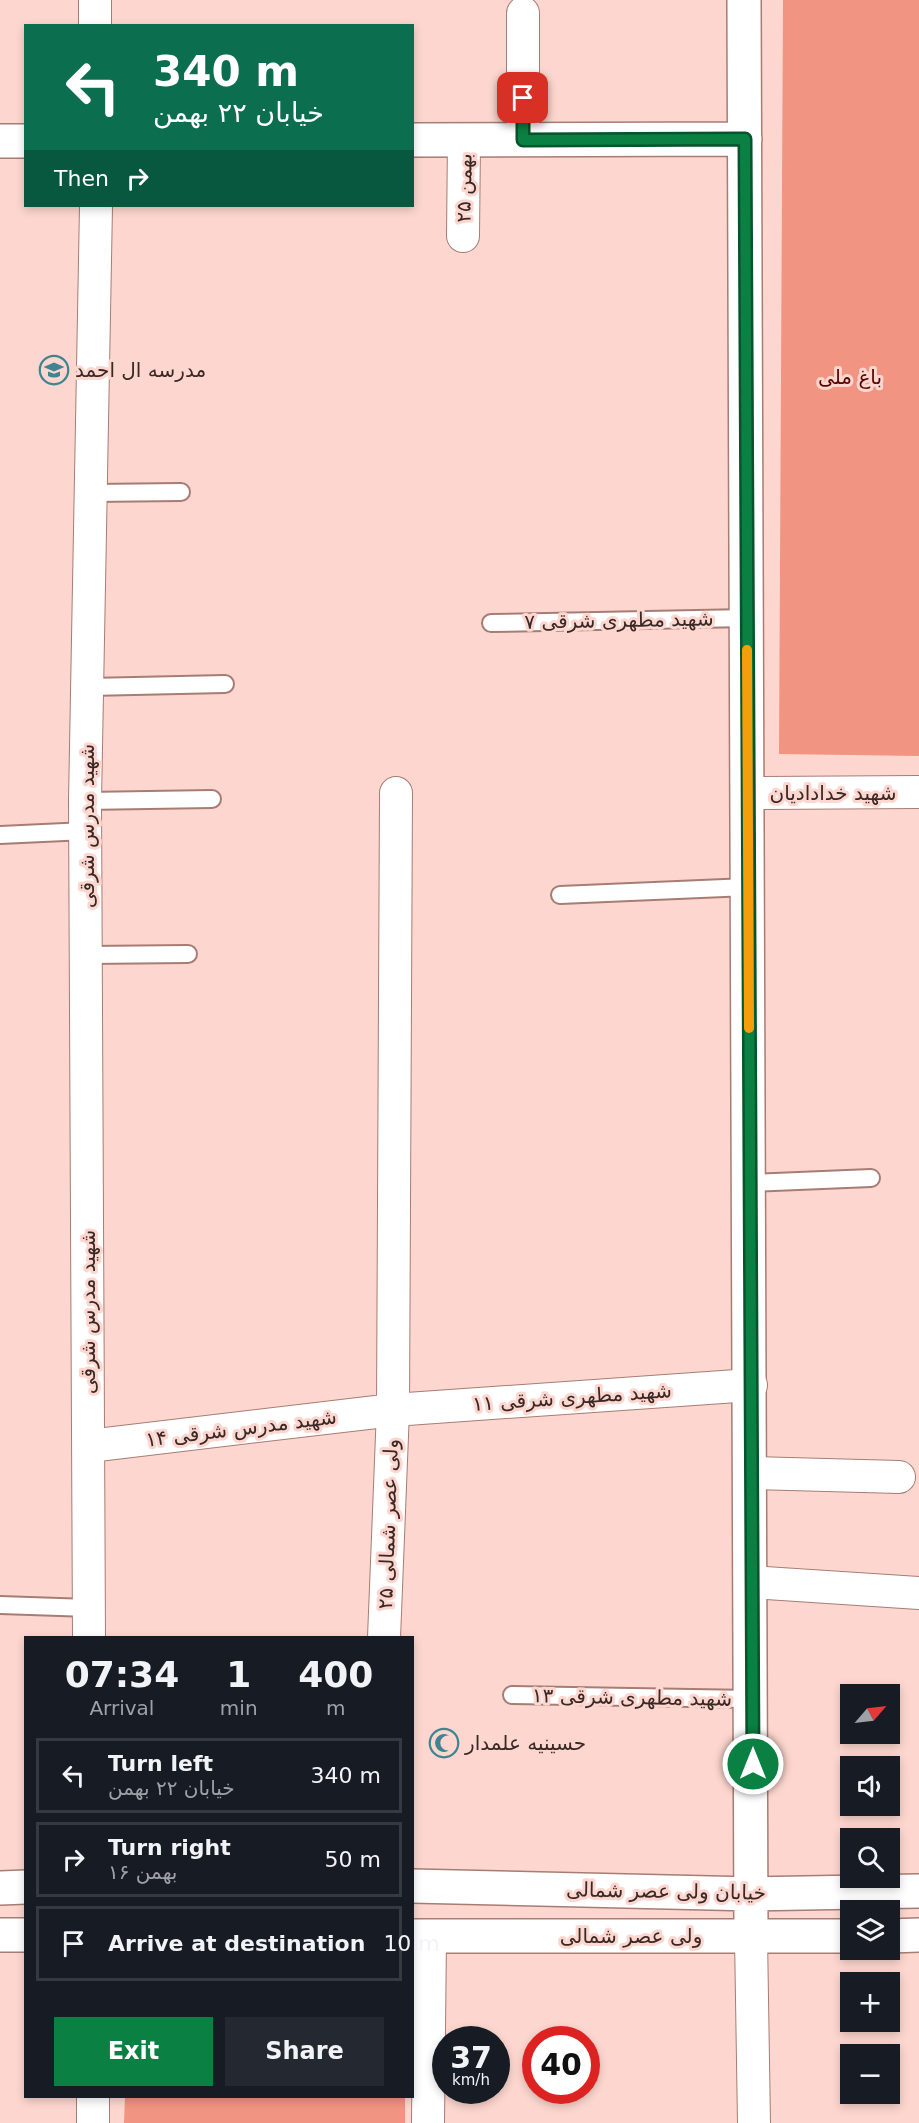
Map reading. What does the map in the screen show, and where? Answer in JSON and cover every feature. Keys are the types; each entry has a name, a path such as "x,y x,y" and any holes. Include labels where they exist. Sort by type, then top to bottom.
{"street":[{"path":"95,0 95,24"},
{"path":"744,0 754,2123"},
{"path":"523,13 523,140"},
{"path":"414,140 745,139"},
{"name":"بهمن ۲۵","path":"463,236 464,140"},
{"path":"0,141 24,141"},
{"name":"شهید مدرس شرقی","path":"89,1623 86,816 96,207"},
{"name":"شهید خدادادیان","path":"748,793 919,792"},
{"name":"ولی عصر شمالی ۲۵","path":"384,1636 393,1410 396,793"},
{"name":"شهید مطهری شرقی ۱۱","path":"393,1410 751,1384"},
{"name":"شهید مدرس شرقی ۱۴","path":"88,1446 393,1410"},
{"path":"751,1473 899,1477"},
{"path":"751,1582 919,1593"},
{"name":"خیابان ولی عصر شمالی","path":"414,1886 753,1894 919,1890"},
{"path":"0,1888 24,1887"},
{"path":"0,1935 24,1935"},
{"path":"900,1935 919,1935"},
{"name":"ولی عصر شمالی","path":"422,1937 840,1936"},
{"path":"422,1937 428,2123"},
{"path":"93,2098 93,2123"}],"lane":[{"path":"92,493 181,492"},
{"name":"شهید مطهری شرقی ۷","path":"491,623 747,618"},
{"path":"89,687 225,684"},
{"path":"0,835 86,816 212,799"},
{"path":"560,895 748,887"},
{"path":"88,955 188,954"},
{"path":"750,1183 871,1178"},
{"path":"0,1605 89,1623"},
{"name":"شهید مطهری شرقی ۱۳","path":"512,1695 752,1699"}],"green space":[{"name":"باغ ملی","path":"783,0 919,0 919,756 779,754"},
{"path":"125,2098 405,2098 405,2123 124,2123"}],"slow traffic":[{"path":"747,650 749,1028"}],"place":[{"name":"مدرسه ال احمد","path":"54,370"},
{"name":"حسینیه علمدار","path":"444,1743"}],"route":[{"path":"523,98 523,140 745,139 753,1764"}]}
